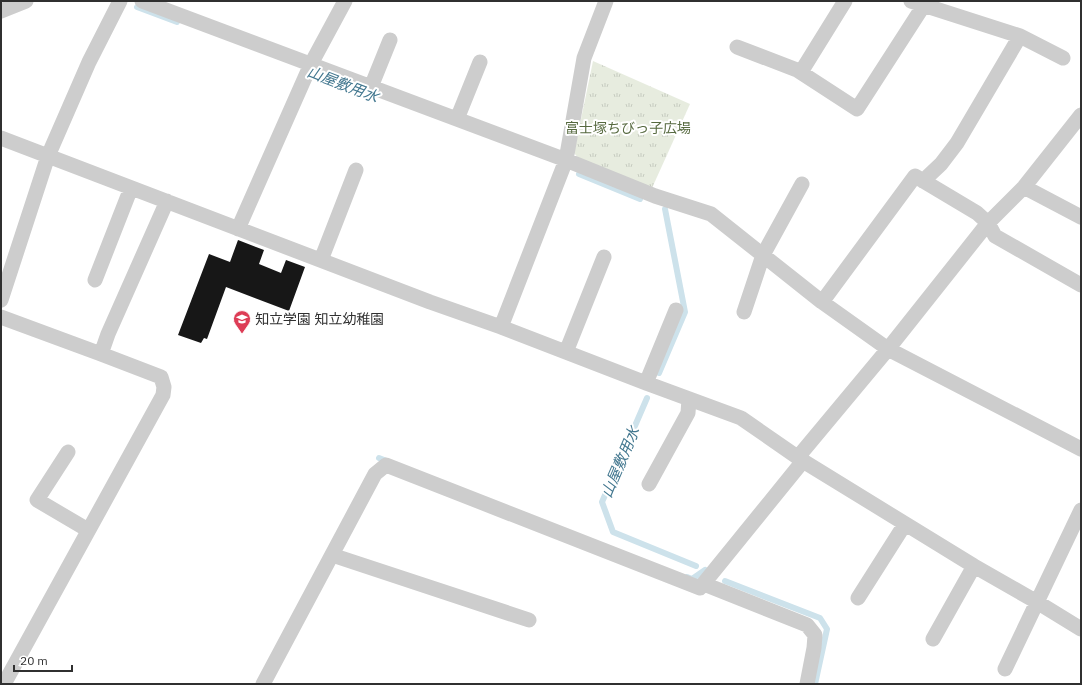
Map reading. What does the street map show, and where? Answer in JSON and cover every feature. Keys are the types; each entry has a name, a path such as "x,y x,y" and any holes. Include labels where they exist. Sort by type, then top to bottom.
{"street":[{"path":"1,11 26,1"},
{"path":"1,300 48,156 90,62 120,1"},
{"path":"142,1 566,160 654,196 711,214 822,302 888,349 1081,449"},
{"path":"238,229 311,64 345,1"},
{"path":"501,327 566,160 584,58 606,1"},
{"path":"801,72 845,1"},
{"path":"737,47 801,72 857,109 918,3 1020,36 1063,58"},
{"path":"923,180 941,164 957,142 1020,36"},
{"path":"371,87 390,40"},
{"path":"457,119 480,62"},
{"path":"263,684 375,474 386,466 700,588 800,459 988,223 1024,187 1081,115"},
{"path":"1,138 430,302 501,327 689,400 741,418 800,459 1081,630"},
{"path":"321,260 356,170"},
{"path":"822,302 915,176 977,213 988,223 995,236 1081,285"},
{"path":"744,312 763,255 802,184"},
{"path":"1024,187 1081,218"},
{"path":"94,280 131,188"},
{"path":"101,354 108,334 167,201"},
{"path":"566,352 604,258"},
{"path":"646,383 676,310"},
{"path":"1,317 161,377 164,387 163,395 4,684"},
{"path":"649,484 688,413 689,400"},
{"path":"68,452 36,500 88,530"},
{"path":"1005,669 1081,510"},
{"path":"858,598 905,524"},
{"path":"332,555 529,620"},
{"path":"933,639 974,566"},
{"path":"704,584 807,625 814,635 814,648 807,684"}],"green space":[{"name":"富士塚ちびっ子広場","path":"593,61 690,104 652,188 580,160 574,153"}],"building":[{"path":"238,240 264,250 259,264 281,273 286,260 305,267 289,311 226,287 207,339 204,338 201,343 178,335 209,254 230,262"}],"waterway":[{"name":"山屋敷用水","path":"137,7 177,22"},
{"name":"山屋敷用水","path":"579,174 640,199"},
{"name":"山屋敷用水","path":"659,373 685,312 665,209"},
{"name":"山屋敷用水","path":"647,398 602,502 613,532 696,566"},
{"path":"379,458 389,462"},
{"path":"687,577 692,579 705,570"},
{"name":"山屋敷用水","path":"725,581 820,618 827,629 815,684"}],"place":[{"name":"知立学園 知立幼稚園","path":"242,334"}]}
